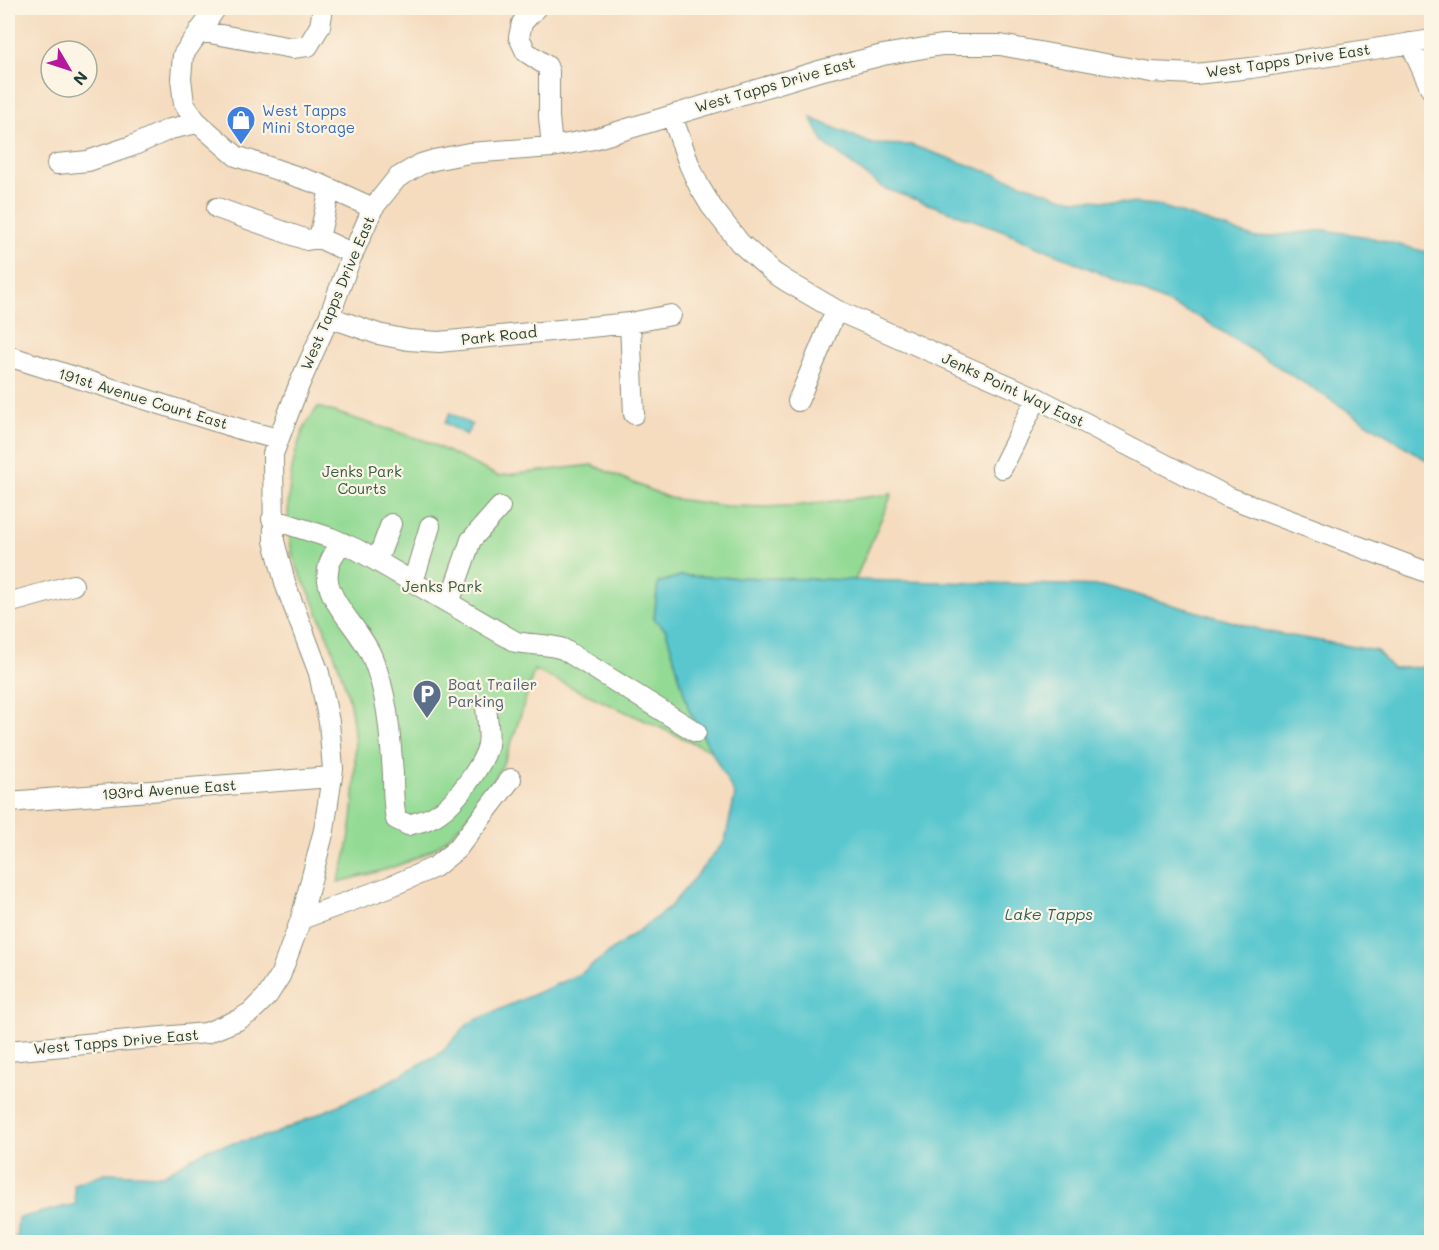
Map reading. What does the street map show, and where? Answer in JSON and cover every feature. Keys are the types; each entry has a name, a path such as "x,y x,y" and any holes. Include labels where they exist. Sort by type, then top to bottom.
{"street":[{"path":"216,8 183,56 184,104 198,123 236,156 330,189 373,208"},
{"path":"199,31 292,48 308,46 320,26 323,8"},
{"path":"536,8 522,23 519,37 526,52 547,66 549,72 552,147"},
{"name":"West Tapps Drive East","path":"8,1051 206,1034 251,1012 268,995 280,976 301,919 324,830 333,769 333,746 319,672 280,567 274,541 273,454 373,208 397,178 421,164 470,153 552,147 594,139 819,71 883,55 942,45 1000,45 1150,72 1195,74 1251,68 1431,40"},
{"path":"1410,44 1431,91"},
{"name":"Jenks Point Way East","path":"672,116 699,186 711,206 740,243 774,273 836,310 1037,398 1228,497 1431,574"},
{"path":"57,164 88,161 132,146 170,129 198,123"},
{"path":"319,238 330,189"},
{"path":"217,208 307,240 319,238 353,254"},
{"path":"798,401 836,310"},
{"name":"Park Road","path":"329,317 378,334 408,340 439,342 630,323 671,315"},
{"path":"630,323 634,414"},
{"name":"191st Avenue Court East","path":"8,357 278,439"},
{"path":"1002,468 1037,398"},
{"path":"449,603 471,540 500,507"},
{"path":"272,519 343,543 516,642 553,645 563,649 696,732"},
{"path":"377,561 391,524"},
{"path":"413,582 430,526"},
{"path":"343,543 329,562 326,577 329,590 366,642 384,691 390,734 396,819 408,825 442,812 476,772 488,743 486,707"},
{"path":"8,603 73,585"},
{"name":"193rd Avenue East","path":"8,802 331,777"},
{"path":"301,919 389,887 435,867 457,849 511,779"}],"green space":[{"name":"Jenks Park","path":"318,407 426,441 498,476 592,465 669,498 725,506 803,505 892,494 855,580 680,576 658,583 654,619 666,630 689,710 711,751 534,670 517,728 499,772 483,797 453,833 433,849 410,861 338,882 349,840 354,788 354,735 351,712 347,692 331,645 293,558 288,521 289,488 295,455 305,426"}],"water":[{"path":"811,118 872,144 911,145 1064,198 1157,205 1256,238 1325,230 1368,237 1431,253 1431,463 1201,318 1002,230 883,188 824,143"},
{"path":"450,413 472,425 466,435 445,423"},
{"name":"Lake Tapps","path":"680,576 1106,586 1269,632 1377,651 1392,668 1431,667 1431,1242 16,1242 18,1218 76,1204 74,1184 105,1173 163,1175 207,1149 274,1134 377,1088 442,1052 469,1023 580,974 669,908 725,841 735,795 689,710 666,630 654,619 658,583"}],"place":[{"name":"West Tapps Mini Storage","path":"241,146"},
{"name":"Boat Trailer Parking","path":"427,720"}],"park label":[{"name":"Jenks Park Courts","path":"362,480"}]}
